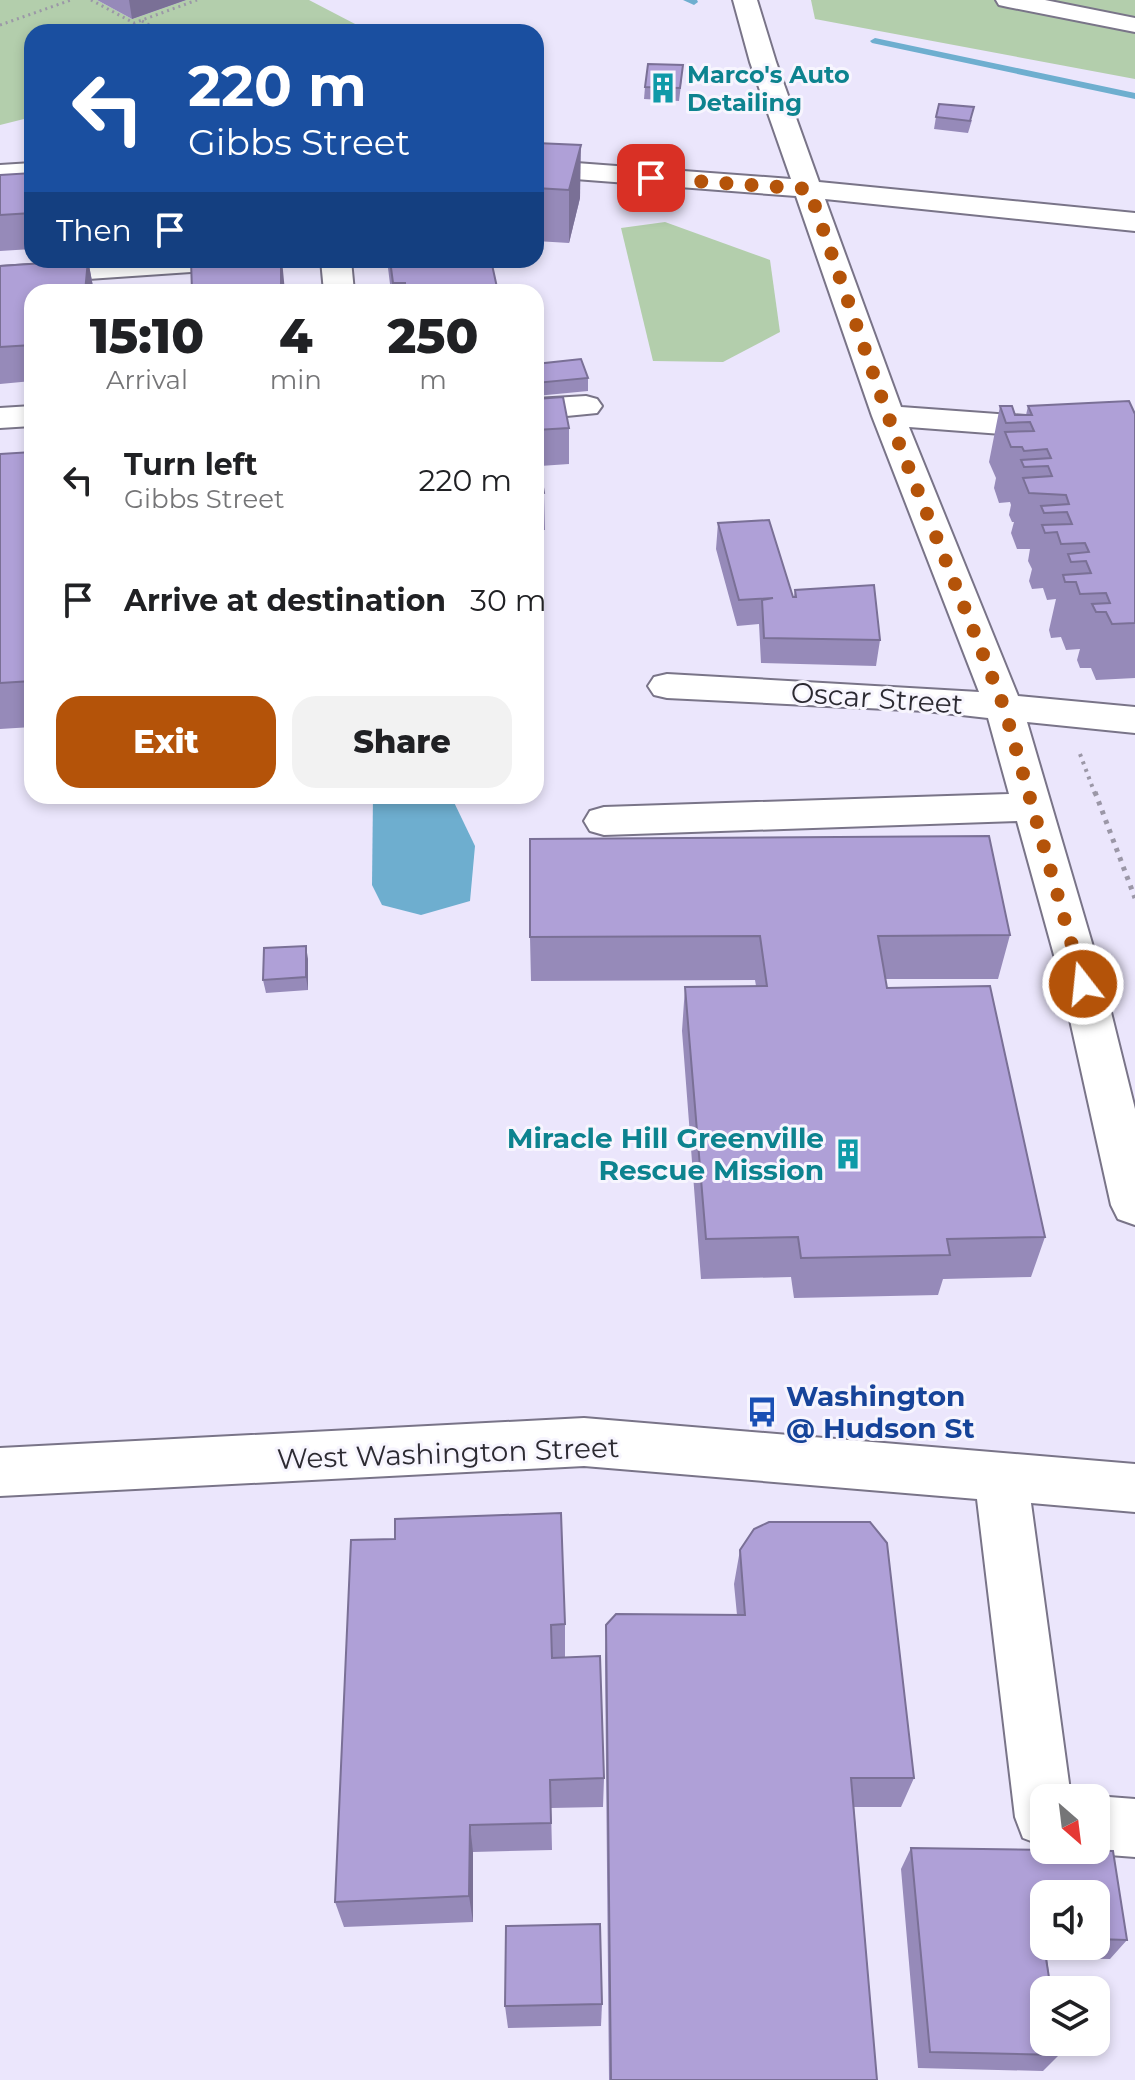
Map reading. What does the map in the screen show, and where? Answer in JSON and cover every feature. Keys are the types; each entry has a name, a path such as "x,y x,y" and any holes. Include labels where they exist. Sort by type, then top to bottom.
{"street":[{"path":"745,0 763,62 888,416 1004,707 1083,984 1135,1205"},
{"path":"1008,0 1135,25"},
{"path":"544,169 809,189 1135,222"},
{"path":"0,173 24,172"},
{"path":"0,276 148,279 198,268"},
{"path":"544,409 586,406"},
{"path":"0,418 24,416"},
{"path":"888,416 1135,434"},
{"name":"Oscar Street","path":"667,686 926,699 1135,720"},
{"path":"604,821 1033,807"},
{"name":"West Washington Street","path":"0,1472 584,1442 1135,1488"},
{"path":"1001,1477 1040,1784"},
{"path":"1110,1826 1135,1828"}],"path":[{"path":"0,25 71,0"},
{"path":"91,0 134,23 197,0"},
{"path":"141,20 148,24"},
{"path":"1079,751 1135,898"}],"green space":[{"path":"0,0 97,0 132,19 186,0 309,0 355,24 24,24 24,119 0,125"},
{"path":"811,0 1135,0 1135,79 815,19"},
{"path":"665,222 770,260 780,332 723,362 653,361 621,228"}],"water":[{"path":"373,804 455,804 475,846 470,901 421,915 382,905 372,885"}],"building":[{"path":"648,64 683,65 680,88 645,87"},
{"path":"939,104 974,107 970,121 936,117"},
{"path":"544,143 581,145 569,190 544,188"},
{"path":"24,174 24,214 0,215 0,175"},
{"path":"0,266 87,268 86,284 24,284 24,346 0,347"},
{"path":"191,268 281,268 281,284 192,284"},
{"path":"391,268 493,268 496,284 405,284 393,283"},
{"path":"581,359 588,378 544,382 544,363"},
{"path":"563,397 569,428 544,430 544,398"},
{"path":"1129,401 1135,414 1135,623 1112,624 1106,612 1096,612 1092,604 1110,603 1106,593 1080,594 1076,582 1065,582 1063,575 1091,573 1086,561 1071,562 1068,554 1089,552 1085,543 1061,544 1057,532 1045,533 1042,525 1072,524 1067,512 1044,513 1041,506 1069,504 1066,495 1029,493 1023,478 1052,476 1048,466 1024,467 1021,460 1051,458 1047,449 1024,451 1022,447 1011,447 1005,432 1034,431 1030,422 1006,423 1000,406 1012,406 1015,415 1032,415 1028,406"},
{"path":"24,452 24,682 0,683 0,454"},
{"path":"769,520 793,597 796,597 795,590 874,585 880,640 764,638 762,600 773,598 739,600 718,523"},
{"name":"Miracle Hill Greenville Rescue Mission","path":"989,836 1010,935 878,936 887,988 990,986 1045,1237 947,1239 950,1255 801,1258 798,1237 706,1239 685,987 767,986 760,936 530,937 530,839"},
{"path":"306,946 306,977 263,980 264,948"},
{"path":"561,1513 565,1624 551,1625 552,1658 600,1656 604,1778 550,1780 551,1823 470,1825 469,1896 335,1902 351,1540 395,1539 395,1519"},
{"path":"769,1522 870,1522 887,1543 914,1778 851,1778 877,2080 611,2080 606,1625 616,1614 745,1615 740,1550 754,1529"},
{"path":"911,1848 1030,1850 1030,1864 1110,1864 1110,1851 1113,1851 1127,1940 1110,1939 1110,1880 1030,1880 1030,1960 1046,1960 1049,1976 1030,1976 1030,2054 930,2052"},
{"path":"600,1924 602,2004 505,2006 506,1926"}],"waterway":[{"path":"687,0 694,2"},
{"path":"875,41 1135,96"}],"place":[{"name":"Marco's Auto Detailing","path":"663,88"},
{"name":"Miracle Hill Greenville Rescue Mission","path":"848,1154"},
{"name":"Washington @ Hudson St","path":"762,1412"}],"route":[{"path":"651,178 809,189 888,416 1004,707 1083,984"}]}
